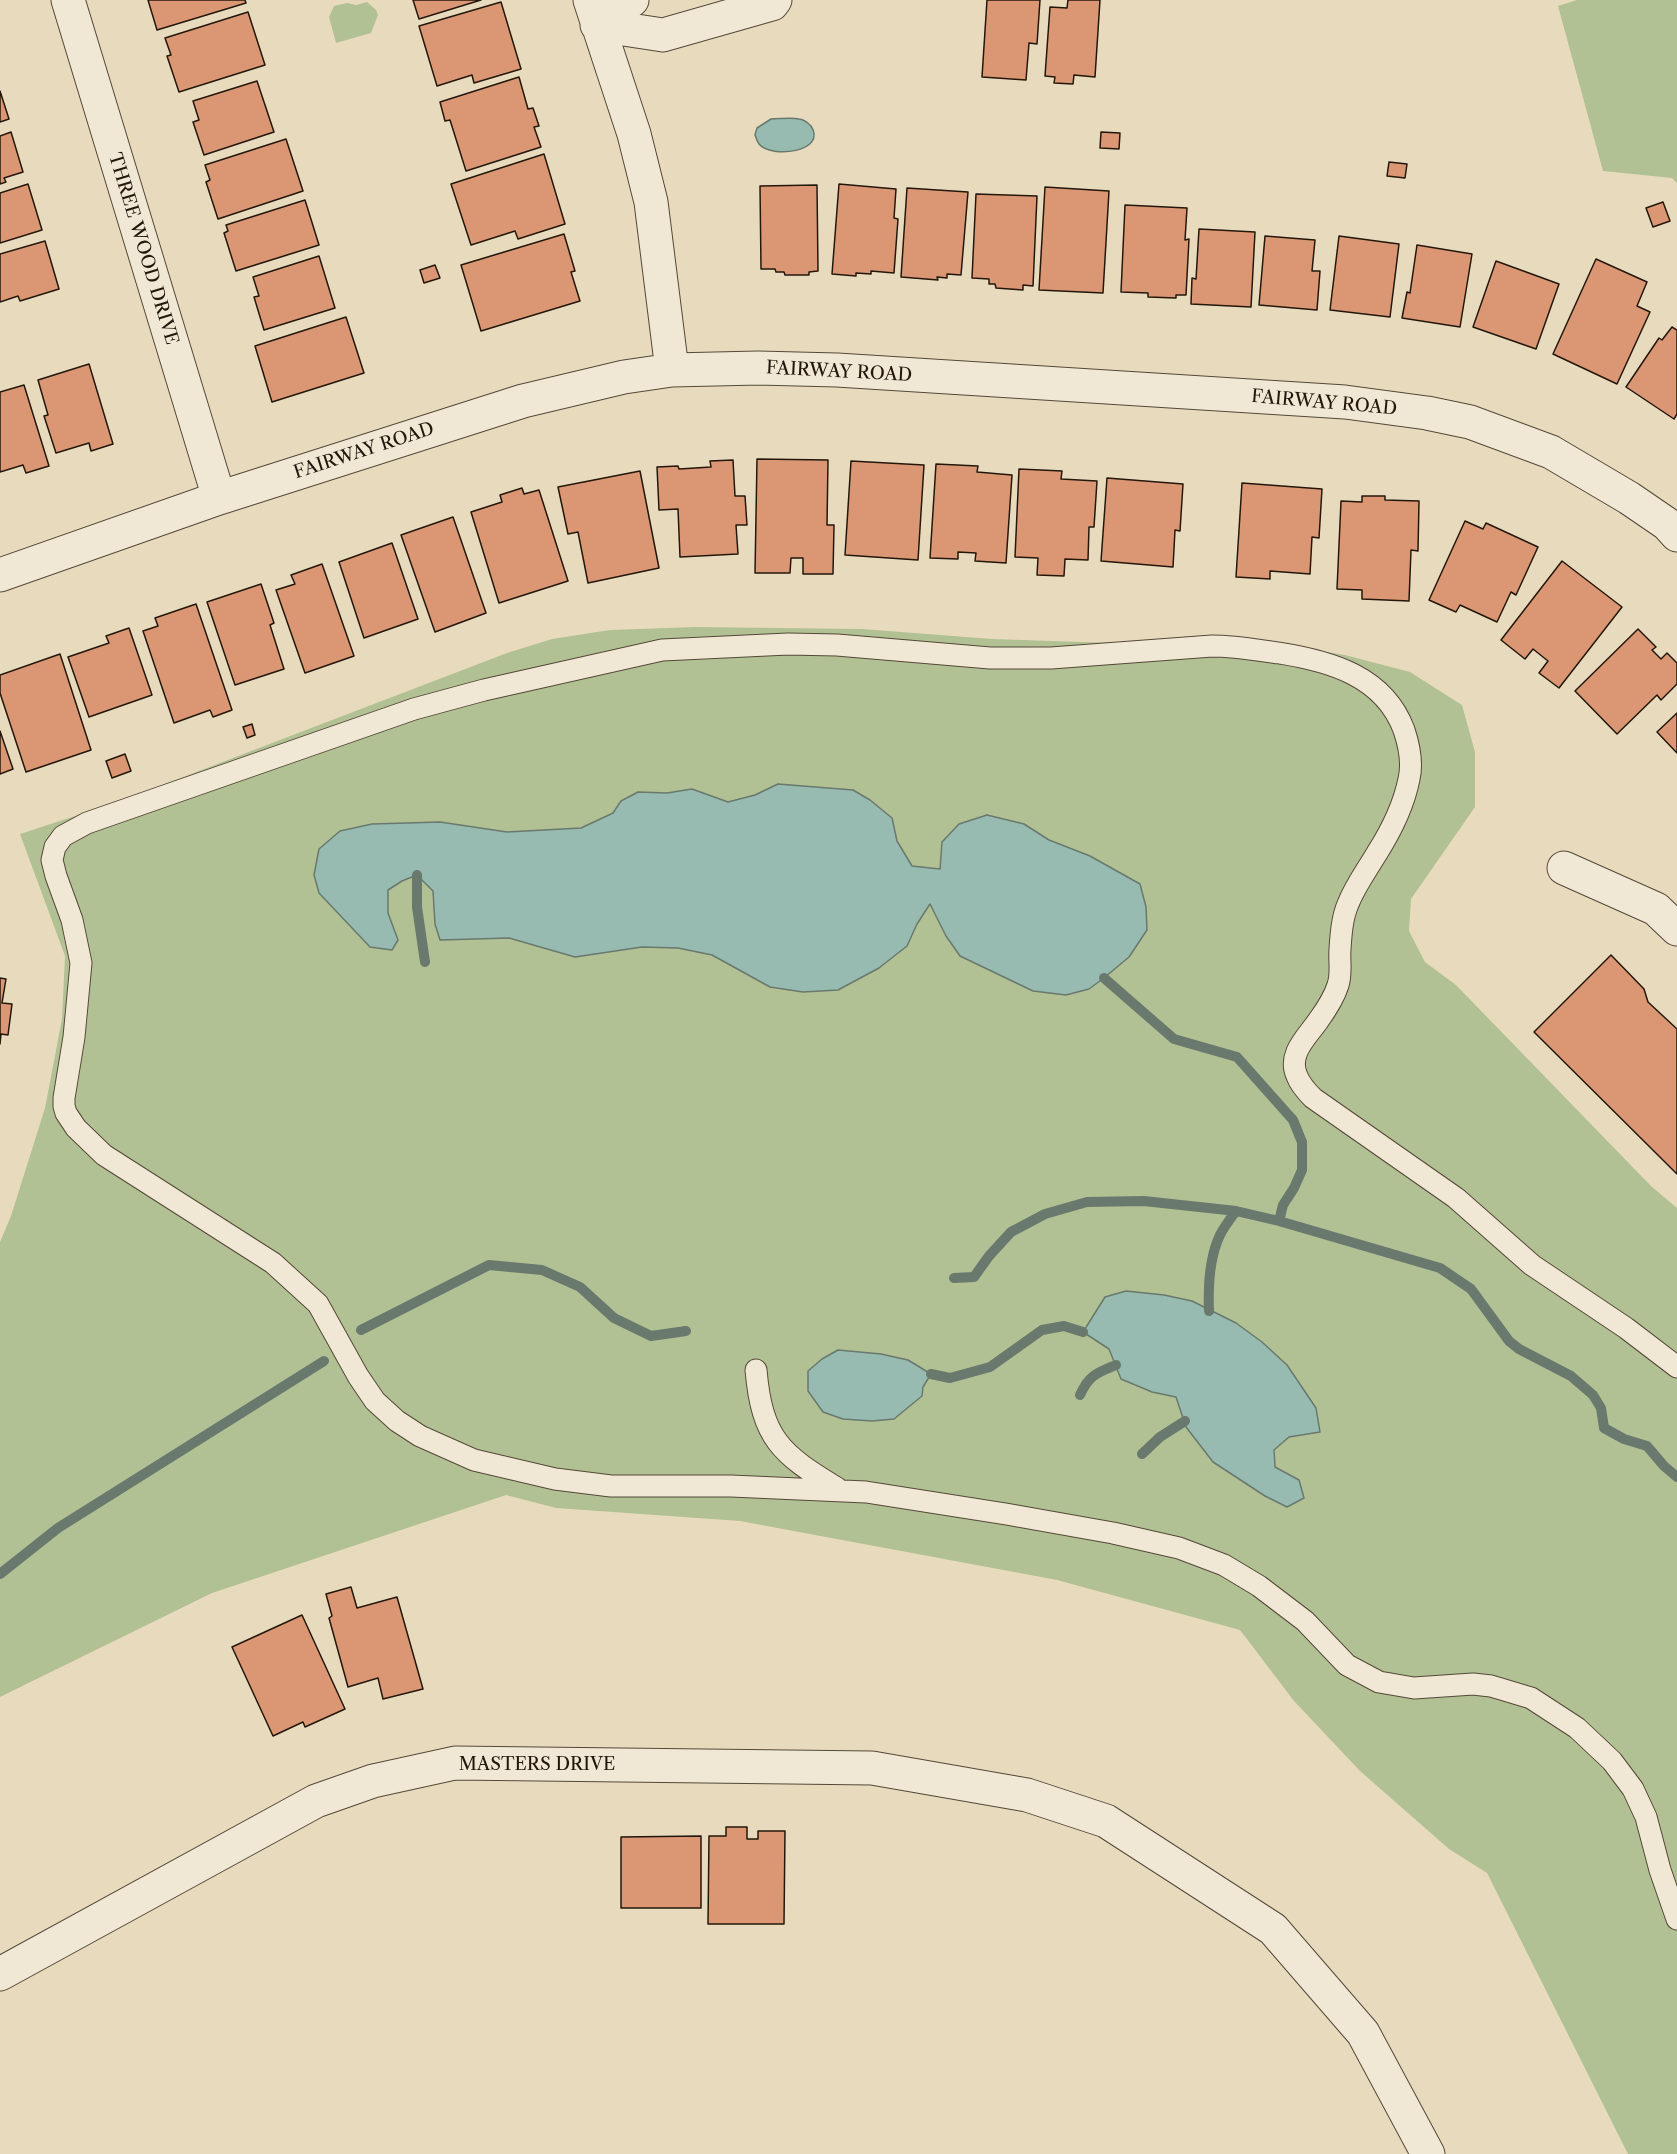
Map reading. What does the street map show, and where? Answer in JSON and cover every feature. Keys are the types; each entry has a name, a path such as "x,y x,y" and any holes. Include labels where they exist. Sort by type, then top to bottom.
{"street":[{"name":"THREE WOOD DRIVE","path":"68,0 219,498"},
{"path":"594,13 632,0"},
{"path":"594,13 663,35 772,4 775,0"},
{"path":"594,13 634,134 651,202 672,370"},
{"name":"FAIRWAY ROAD","path":"0,575 219,498 523,400 624,377 672,370 758,368 837,370 1345,402 1427,413 1470,422 1551,452 1629,498 1666,524 1677,535"},
{"path":"1564,868 1656,909 1677,929"},
{"name":"MASTERS DRIVE","path":"1,1970 316,1801 373,1781 455,1763 872,1768 1027,1795 1106,1821 1274,1929 1364,2033 1428,2154"}],"lane":[{"path":"1677,1367 1626,1328 1532,1265 1456,1198 1313,1098 1297,1077 1294,1069 1297,1048 1332,1000 1338,985 1341,934 1348,903 1388,834 1404,798 1410,776 1410,748 1400,721 1392,708 1372,685 1340,667 1306,658 1221,646 1051,658 990,658 837,645 798,644 662,650 484,690 414,709 87,823 63,836 55,847 52,860 72,920 81,963 74,1037 64,1098 66,1113 76,1128 104,1155 273,1263 318,1304 358,1376 375,1401 412,1431 474,1460 555,1479 611,1486 731,1486 866,1492 1113,1533 1179,1548 1224,1565 1259,1586 1305,1621 1347,1665 1379,1682 1414,1688 1473,1684 1491,1686 1531,1698 1577,1728 1612,1761 1633,1789 1646,1817 1660,1870 1677,1919"},
{"path":"756,1370 761,1408 766,1424 779,1444 804,1468 842,1491"}],"green space":[{"path":"1577,0 1677,0 1677,183 1672,178 1603,171 1558,6"},
{"path":"367,2 378,15 371,33 336,43 329,17 334,6"},
{"path":"695,627 862,629 992,639 1113,643 1220,635 1345,655 1410,672 1462,705 1475,752 1475,807 1411,899 1409,931 1425,962 1456,985 1651,1186 1677,1208 1677,2154 1628,2154 1487,1873 1449,1849 1360,1771 1294,1701 1240,1630 1057,1580 740,1521 556,1508 506,1495 212,1593 0,1697 0,1242 11,1216 45,1108 62,1019 65,956 20,834 118,802 507,653 552,639 610,630"}],"water":[{"path":"771,119 804,120 811,126 814,135 812,142 805,147 785,152 765,149 759,144 755,135 757,128"},
{"path":"778,784 853,790 870,800 892,818 897,841 912,866 940,869 942,842 959,824 987,815 1024,824 1049,840 1090,856 1140,884 1146,907 1147,930 1129,957 1104,978 1089,989 1066,995 1033,991 960,956 946,936 930,904 907,946 879,968 838,990 803,992 770,987 712,955 678,948 642,947 575,957 509,938 440,940 435,924 433,891 417,875 388,890 388,913 398,940 392,950 370,947 319,893 314,875 319,849 340,831 372,824 440,822 507,832 581,828 613,813 621,801 638,792 667,793 692,789 728,802 755,795"},
{"path":"1126,1291 1192,1301 1236,1323 1262,1342 1287,1365 1316,1408 1320,1432 1289,1437 1274,1450 1275,1467 1299,1480 1304,1498 1287,1507 1265,1496 1213,1462 1186,1427 1176,1397 1152,1392 1121,1379 1109,1349 1083,1332 1105,1297"},
{"path":"838,1350 881,1354 908,1360 931,1374 923,1387 922,1396 894,1419 872,1421 843,1419 823,1412 808,1391 808,1371 822,1359"}],"building":[{"path":"148,0 245,0 246,3 157,30"},
{"path":"413,0 481,0 419,19"},
{"path":"987,0 1040,0 1037,44 1029,43 1026,80 982,77"},
{"path":"1068,0 1100,0 1095,77 1074,75 1073,84 1054,83 1055,77 1045,76 1050,7 1067,8"},
{"path":"501,2 521,69 474,83 472,75 437,86 419,26"},
{"path":"248,12 265,65 179,92 167,56 171,55 165,38"},
{"path":"519,77 528,109 533,108 539,126 534,127 541,147 466,171 450,120 445,121 440,102"},
{"path":"257,81 274,132 204,155 193,122 199,120 193,101"},
{"path":"0,91 9,119 0,122"},
{"path":"11,132 23,172 4,178 6,182 0,184 0,136"},
{"path":"1101,132 1120,133 1119,149 1100,148"},
{"path":"286,139 303,191 218,219 206,182 210,180 205,165"},
{"path":"544,154 565,224 518,239 515,231 471,245 451,184"},
{"path":"1389,162 1407,164 1405,178 1387,176"},
{"path":"28,184 42,230 0,243 0,193"},
{"path":"839,184 896,189 894,218 898,219 894,273 871,271 871,274 856,273 856,276 832,274"},
{"path":"817,185 818,271 809,272 809,275 785,275 784,272 776,272 775,269 761,269 760,186"},
{"path":"1045,187 1109,191 1103,293 1039,290"},
{"path":"907,188 968,192 961,275 947,274 947,278 937,277 938,280 901,277"},
{"path":"976,194 1037,196 1033,286 1023,285 1023,290 996,288 995,284 989,284 989,279 972,278"},
{"path":"305,200 319,245 236,271 224,233 228,231 226,225"},
{"path":"1663,202 1670,221 1653,227 1646,208"},
{"path":"1125,205 1187,208 1185,240 1189,239 1186,295 1176,295 1176,298 1148,297 1148,293 1121,292"},
{"path":"1199,229 1255,232 1251,307 1191,304 1192,278 1196,279"},
{"path":"564,234 575,271 571,272 580,301 481,331 461,265"},
{"path":"1265,236 1315,240 1312,271 1320,271 1317,310 1259,305"},
{"path":"1339,236 1399,244 1390,317 1330,310"},
{"path":"45,241 59,289 20,301 18,296 0,302 0,254"},
{"path":"1417,245 1472,254 1460,327 1402,318 1407,292 1410,293"},
{"path":"319,256 335,308 264,330 254,297 259,296 253,277"},
{"path":"1596,259 1647,282 1637,306 1650,312 1617,384 1553,354"},
{"path":"1496,261 1559,284 1536,349 1473,327"},
{"path":"435,265 440,278 424,283 420,270"},
{"path":"346,317 364,373 272,402 255,346"},
{"path":"1672,327 1677,330 1677,414 1674,419 1626,387 1659,338 1662,340"},
{"path":"89,364 113,444 91,451 89,443 56,453 44,416 48,415 38,380"},
{"path":"24,385 49,466 26,473 23,465 0,472 0,392"},
{"path":"757,459 828,460 827,525 834,525 833,574 803,574 803,558 791,558 790,573 755,573"},
{"path":"733,460 735,496 745,496 747,525 736,525 738,554 680,557 678,509 659,510 657,467 678,466 679,469 711,467 710,461"},
{"path":"851,461 924,465 918,560 845,555"},
{"path":"936,464 978,466 977,472 1012,475 1006,563 975,561 976,553 958,552 958,559 930,558"},
{"path":"1019,469 1062,471 1061,479 1097,481 1094,527 1089,527 1088,560 1065,559 1064,576 1037,575 1038,558 1015,557"},
{"path":"640,471 659,568 588,583 578,532 568,534 558,487"},
{"path":"1107,478 1183,484 1180,531 1175,530 1173,567 1101,561"},
{"path":"1242,483 1322,489 1319,538 1312,537 1310,574 1270,571 1270,579 1236,577"},
{"path":"522,488 524,494 539,490 568,581 499,603 471,512 502,502 500,495"},
{"path":"1362,496 1385,496 1385,500 1419,501 1418,551 1411,550 1409,601 1362,599 1362,590 1337,589 1341,501 1362,502"},
{"path":"453,517 486,613 435,632 401,535"},
{"path":"1465,521 1483,529 1486,523 1538,547 1516,595 1511,592 1497,622 1460,605 1456,612 1429,600"},
{"path":"392,543 418,619 364,638 339,562"},
{"path":"1562,561 1622,607 1559,688 1539,673 1548,661 1533,649 1525,659 1501,640"},
{"path":"322,564 354,656 305,673 276,590 295,584 291,575"},
{"path":"261,584 274,623 270,625 284,669 235,685 207,602"},
{"path":"196,604 232,710 213,717 210,710 174,723 143,631 158,626 155,618"},
{"path":"129,628 152,695 89,717 68,657 109,643 106,636"},
{"path":"1638,629 1656,647 1652,650 1661,659 1667,653 1677,663 1677,684 1661,700 1657,695 1617,734 1575,691"},
{"path":"60,654 91,750 26,772 0,693 0,675"},
{"path":"1677,713 1677,753 1657,732"},
{"path":"252,724 255,735 247,738 243,727"},
{"path":"0,731 13,769 0,774"},
{"path":"125,754 131,771 112,778 106,761"},
{"path":"1611,955 1644,989 1648,1002 1677,1029 1677,1174 1534,1032"},
{"path":"0,978 6,979 2,1003 12,1004 8,1035 1,1034 0,1044"},
{"path":"351,1587 357,1608 397,1597 423,1689 383,1699 378,1678 348,1687 329,1618 332,1616 326,1594"},
{"path":"302,1615 345,1709 305,1727 303,1722 273,1736 232,1647"},
{"path":"726,1827 747,1827 747,1839 758,1839 758,1831 785,1831 784,1924 708,1924 709,1836 726,1836"},
{"path":"701,1836 701,1908 621,1908 621,1837"}],"waterway":[{"path":"417,875 417,907 425,962"},
{"path":"1104,978 1174,1039 1237,1057 1293,1120 1302,1142 1302,1170 1283,1205 1279,1221"},
{"path":"954,1278 974,1277 1011,1232 1045,1214 1087,1202 1144,1201 1236,1211 1279,1221 1440,1268 1471,1289 1509,1341 1519,1349 1571,1376 1593,1395 1601,1408 1604,1428 1624,1439 1647,1446 1677,1477"},
{"path":"1209,1311 1209,1282 1216,1244 1236,1211"},
{"path":"361,1330 489,1265 542,1270 580,1287 614,1318 651,1336 686,1331"},
{"path":"931,1374 950,1378 990,1367 1042,1330 1064,1326 1083,1332"},
{"path":"0,1574 58,1528 324,1361"},
{"path":"1080,1395 1094,1376 1116,1365"},
{"path":"1142,1454 1160,1437 1185,1421"}]}
